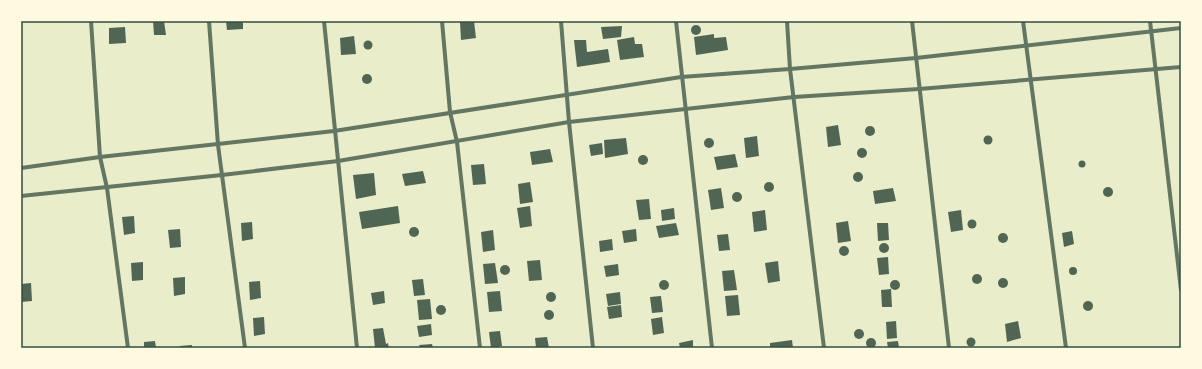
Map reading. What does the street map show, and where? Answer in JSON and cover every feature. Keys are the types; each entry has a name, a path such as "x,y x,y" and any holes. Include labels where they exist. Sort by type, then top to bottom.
{"street":[{"path":"91,21 100,157 107,188 128,348"},
{"path":"209,21 218,145 245,348"},
{"path":"324,21 357,348"},
{"path":"442,21 450,112 457,142 480,348"},
{"path":"561,21 569,122 593,348"},
{"path":"676,21 712,348"},
{"path":"787,21 790,69 824,348"},
{"path":"912,21 949,348"},
{"path":"1023,21 1066,348"},
{"path":"1150,21 1181,290"},
{"path":"21,168 100,157 334,131 450,112 567,96 681,77 916,58 1151,30 1181,28"},
{"path":"21,196 107,188 338,161 569,122 794,97 919,89 1030,78 1181,67"}],"building":[{"path":"153,21 164,21 166,35 154,35"},
{"path":"226,21 243,21 243,29 227,30"},
{"path":"474,21 476,38 461,40 460,22"},
{"path":"694,25 698,25 700,26 700,34 694,35 691,32 691,28"},
{"path":"622,26 621,37 603,39 601,27"},
{"path":"125,27 126,43 109,44 109,28"},
{"path":"714,34 714,38 726,37 728,50 696,55 694,37"},
{"path":"354,36 356,54 341,55 340,38"},
{"path":"634,37 635,44 642,44 644,57 620,60 617,40"},
{"path":"368,40 373,45 368,50 363,45"},
{"path":"574,40 586,40 587,52 608,49 610,62 577,67"},
{"path":"365,74 369,74 371,75 371,83 365,84 362,81 362,77"},
{"path":"838,125 841,145 828,147 826,127"},
{"path":"868,126 872,126 874,127 874,135 868,136 865,133 865,129"},
{"path":"988,135 993,140 988,145 983,140"},
{"path":"757,136 759,156 746,158 744,138"},
{"path":"626,138 628,154 605,158 604,140"},
{"path":"707,138 711,138 713,139 713,147 707,148 704,145 704,141"},
{"path":"602,143 603,154 591,156 589,145"},
{"path":"860,148 864,148 866,149 866,157 860,158 857,155 857,151"},
{"path":"550,149 553,162 532,165 530,152"},
{"path":"735,154 738,167 717,170 714,157"},
{"path":"641,155 645,155 647,156 647,164 641,165 638,162 638,158"},
{"path":"1082,161 1085,164 1082,167 1079,164"},
{"path":"484,164 486,184 473,185 471,165"},
{"path":"423,171 426,183 405,186 402,174"},
{"path":"856,172 860,172 862,173 862,181 856,182 853,179 853,175"},
{"path":"374,173 376,195 356,199 353,175"},
{"path":"530,182 533,202 520,204 518,184"},
{"path":"767,182 771,182 773,183 773,191 767,192 764,189 764,185"},
{"path":"1106,187 1110,187 1113,192 1110,197 1106,197 1103,194 1103,190"},
{"path":"721,188 724,208 711,210 708,190"},
{"path":"893,188 896,201 875,204 873,191"},
{"path":"735,192 739,192 741,193 741,201 735,202 732,199 732,195"},
{"path":"649,199 651,219 639,220 636,200"},
{"path":"398,206 400,223 362,229 359,212"},
{"path":"530,206 532,226 520,228 517,208"},
{"path":"674,208 675,219 662,221 661,210"},
{"path":"765,210 767,230 754,232 752,212"},
{"path":"961,210 963,230 951,232 948,212"},
{"path":"134,216 135,233 124,235 122,217"},
{"path":"970,220 974,220 976,224 974,228 970,228 968,226 968,222"},
{"path":"848,221 851,241 838,243 836,223"},
{"path":"252,222 253,239 242,241 241,223"},
{"path":"676,223 679,235 659,238 656,226"},
{"path":"877,223 888,223 889,240 878,241"},
{"path":"412,227 416,227 418,228 418,236 412,237 409,234 409,230"},
{"path":"180,229 181,247 170,248 168,230"},
{"path":"636,229 637,241 624,243 622,231"},
{"path":"493,230 495,250 483,252 481,232"},
{"path":"1072,231 1074,244 1064,247 1062,233"},
{"path":"1001,233 1005,233 1007,234 1007,242 1001,243 998,240 998,236"},
{"path":"728,234 730,250 719,251 717,235"},
{"path":"612,239 613,250 600,252 599,241"},
{"path":"882,243 886,243 888,244 888,252 882,253 879,250 879,246"},
{"path":"842,246 846,246 848,247 848,255 842,256 839,253 839,249"},
{"path":"888,257 889,274 879,275 877,258"},
{"path":"540,260 542,280 529,281 527,261"},
{"path":"778,261 780,281 768,283 765,263"},
{"path":"143,262 143,280 132,281 131,263"},
{"path":"495,263 498,283 485,284 483,264"},
{"path":"618,264 619,275 606,277 604,266"},
{"path":"503,265 507,265 509,266 509,274 503,275 500,272 500,268"},
{"path":"1073,267 1076,268 1076,274 1073,275 1070,274 1069,271 1070,268"},
{"path":"734,270 737,290 724,291 722,271"},
{"path":"975,274 979,274 981,275 981,283 975,284 972,281 972,277"},
{"path":"185,277 185,294 174,296 173,278"},
{"path":"1001,278 1005,278 1007,279 1007,287 1001,288 998,285 998,281"},
{"path":"423,279 425,295 414,296 412,280"},
{"path":"662,280 666,280 668,281 668,289 662,290 659,287 659,283"},
{"path":"893,280 897,280 899,281 899,289 893,290 890,287 890,283"},
{"path":"260,281 261,298 250,300 249,282"},
{"path":"31,283 32,301 21,302 21,284"},
{"path":"891,289 892,307 882,307 881,290"},
{"path":"384,291 385,303 373,305 371,293"},
{"path":"500,291 502,311 489,312 487,292"},
{"path":"549,292 553,292 555,293 555,301 549,302 546,299 546,295"},
{"path":"620,292 621,304 608,306 606,294"},
{"path":"738,295 740,315 727,316 725,296"},
{"path":"661,296 663,312 652,313 650,297"},
{"path":"430,299 432,319 419,320 417,300"},
{"path":"1088,301 1093,306 1088,311 1083,306"},
{"path":"439,305 443,305 445,306 445,314 439,315 436,312 436,308"},
{"path":"621,305 622,317 609,319 607,307"},
{"path":"547,310 551,310 553,311 553,319 547,320 544,317 544,313"},
{"path":"264,317 265,334 254,336 253,318"},
{"path":"662,317 664,333 653,335 651,319"},
{"path":"896,321 897,338 887,339 886,322"},
{"path":"1018,321 1021,338 1007,342 1005,324"},
{"path":"431,324 432,335 419,337 417,326"},
{"path":"383,328 386,344 388,343 389,348 375,348 373,329"},
{"path":"857,329 861,329 863,330 863,338 857,339 854,336 854,332"},
{"path":"500,331 502,346 491,348 489,332"},
{"path":"547,337 549,348 536,348 535,338"},
{"path":"971,337 976,342 971,347 966,342"},
{"path":"869,338 873,338 875,339 875,347 869,348 866,345 866,341"},
{"path":"693,340 693,348 680,348 679,343"},
{"path":"792,340 793,348 770,348 770,343"},
{"path":"155,341 156,348 144,348 144,342"},
{"path":"898,341 899,348 888,348 887,342"},
{"path":"432,344 433,348 420,348 419,345"},
{"path":"192,345 192,348 180,348 180,346"}]}
